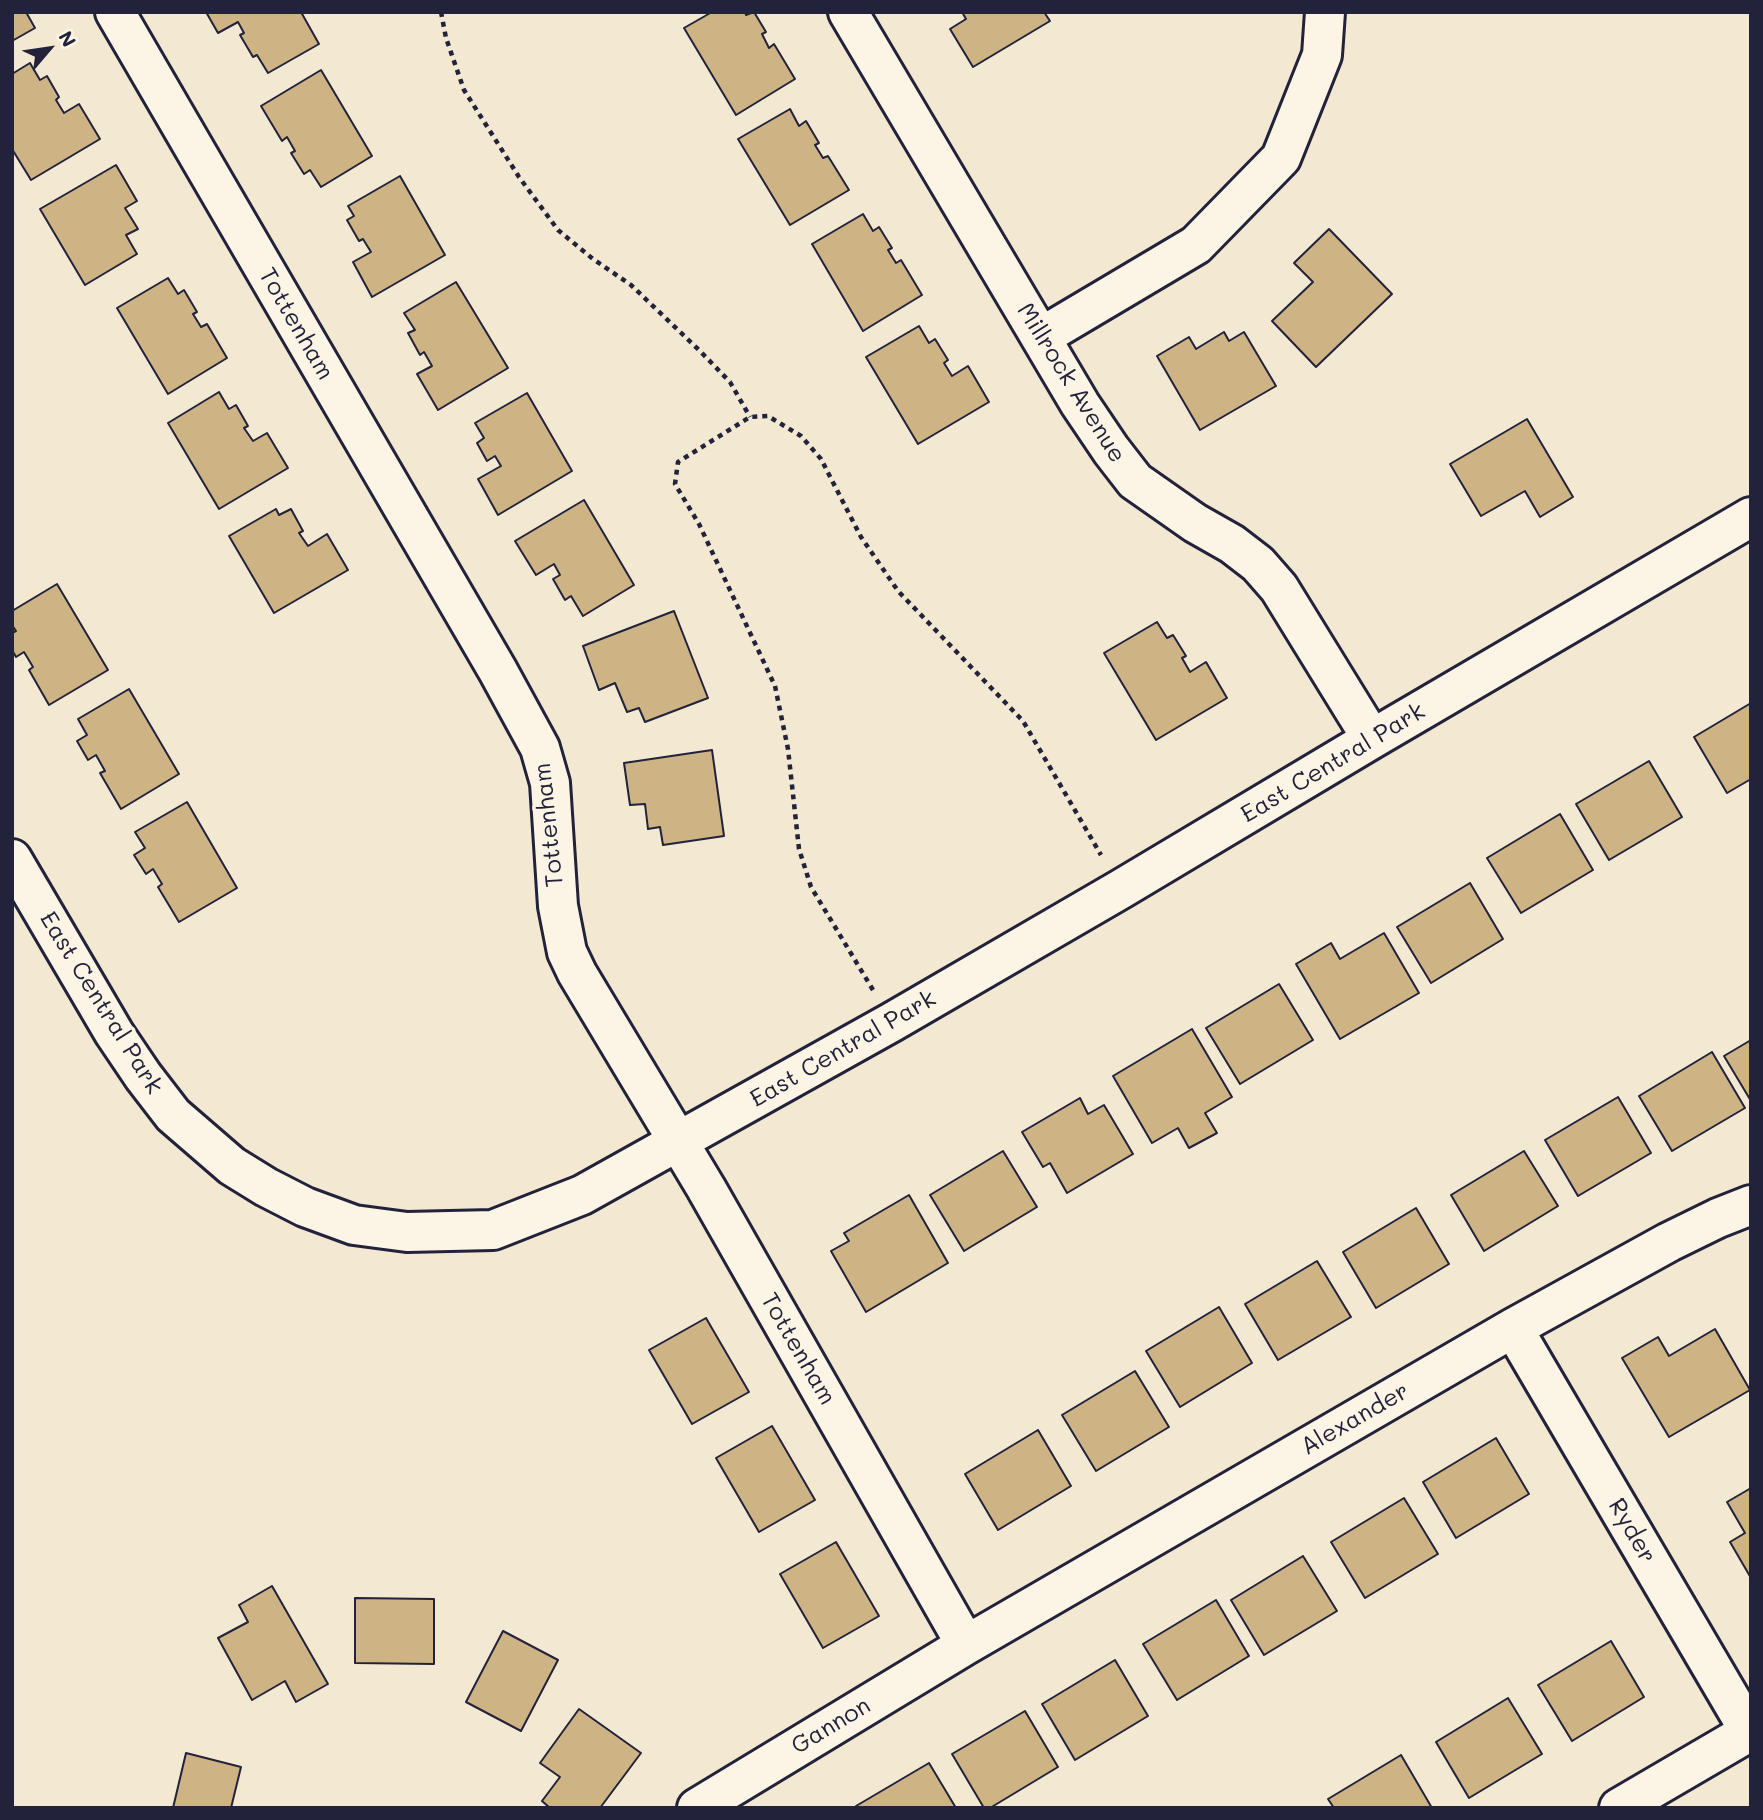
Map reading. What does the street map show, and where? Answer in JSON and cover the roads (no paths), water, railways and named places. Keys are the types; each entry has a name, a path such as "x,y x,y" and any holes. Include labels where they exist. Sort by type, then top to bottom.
{"street":[{"name":"Tottenham","path":"115,12 540,748 550,783 558,905 567,952 706,1188 966,1645"},
{"name":"Millrock Avenue","path":"848,12 1080,404 1111,450 1135,481 1258,564 1279,588 1372,739"},
{"path":"1041,337 1196,245 1281,158 1322,55 1325,12"},
{"name":"East Central Park","path":"12,859 114,1033 143,1076 173,1115 232,1166 305,1207 355,1225 407,1232 494,1230 582,1195 892,1022 1751,517"},
{"name":"Alexander","path":"966,1645 1513,1328 1669,1242 1751,1205"},
{"name":"Ryder","path":"1513,1328 1750,1733"},
{"name":"Gannon","path":"697,1808 966,1645"},
{"path":"1619,1808 1750,1733"}]}
